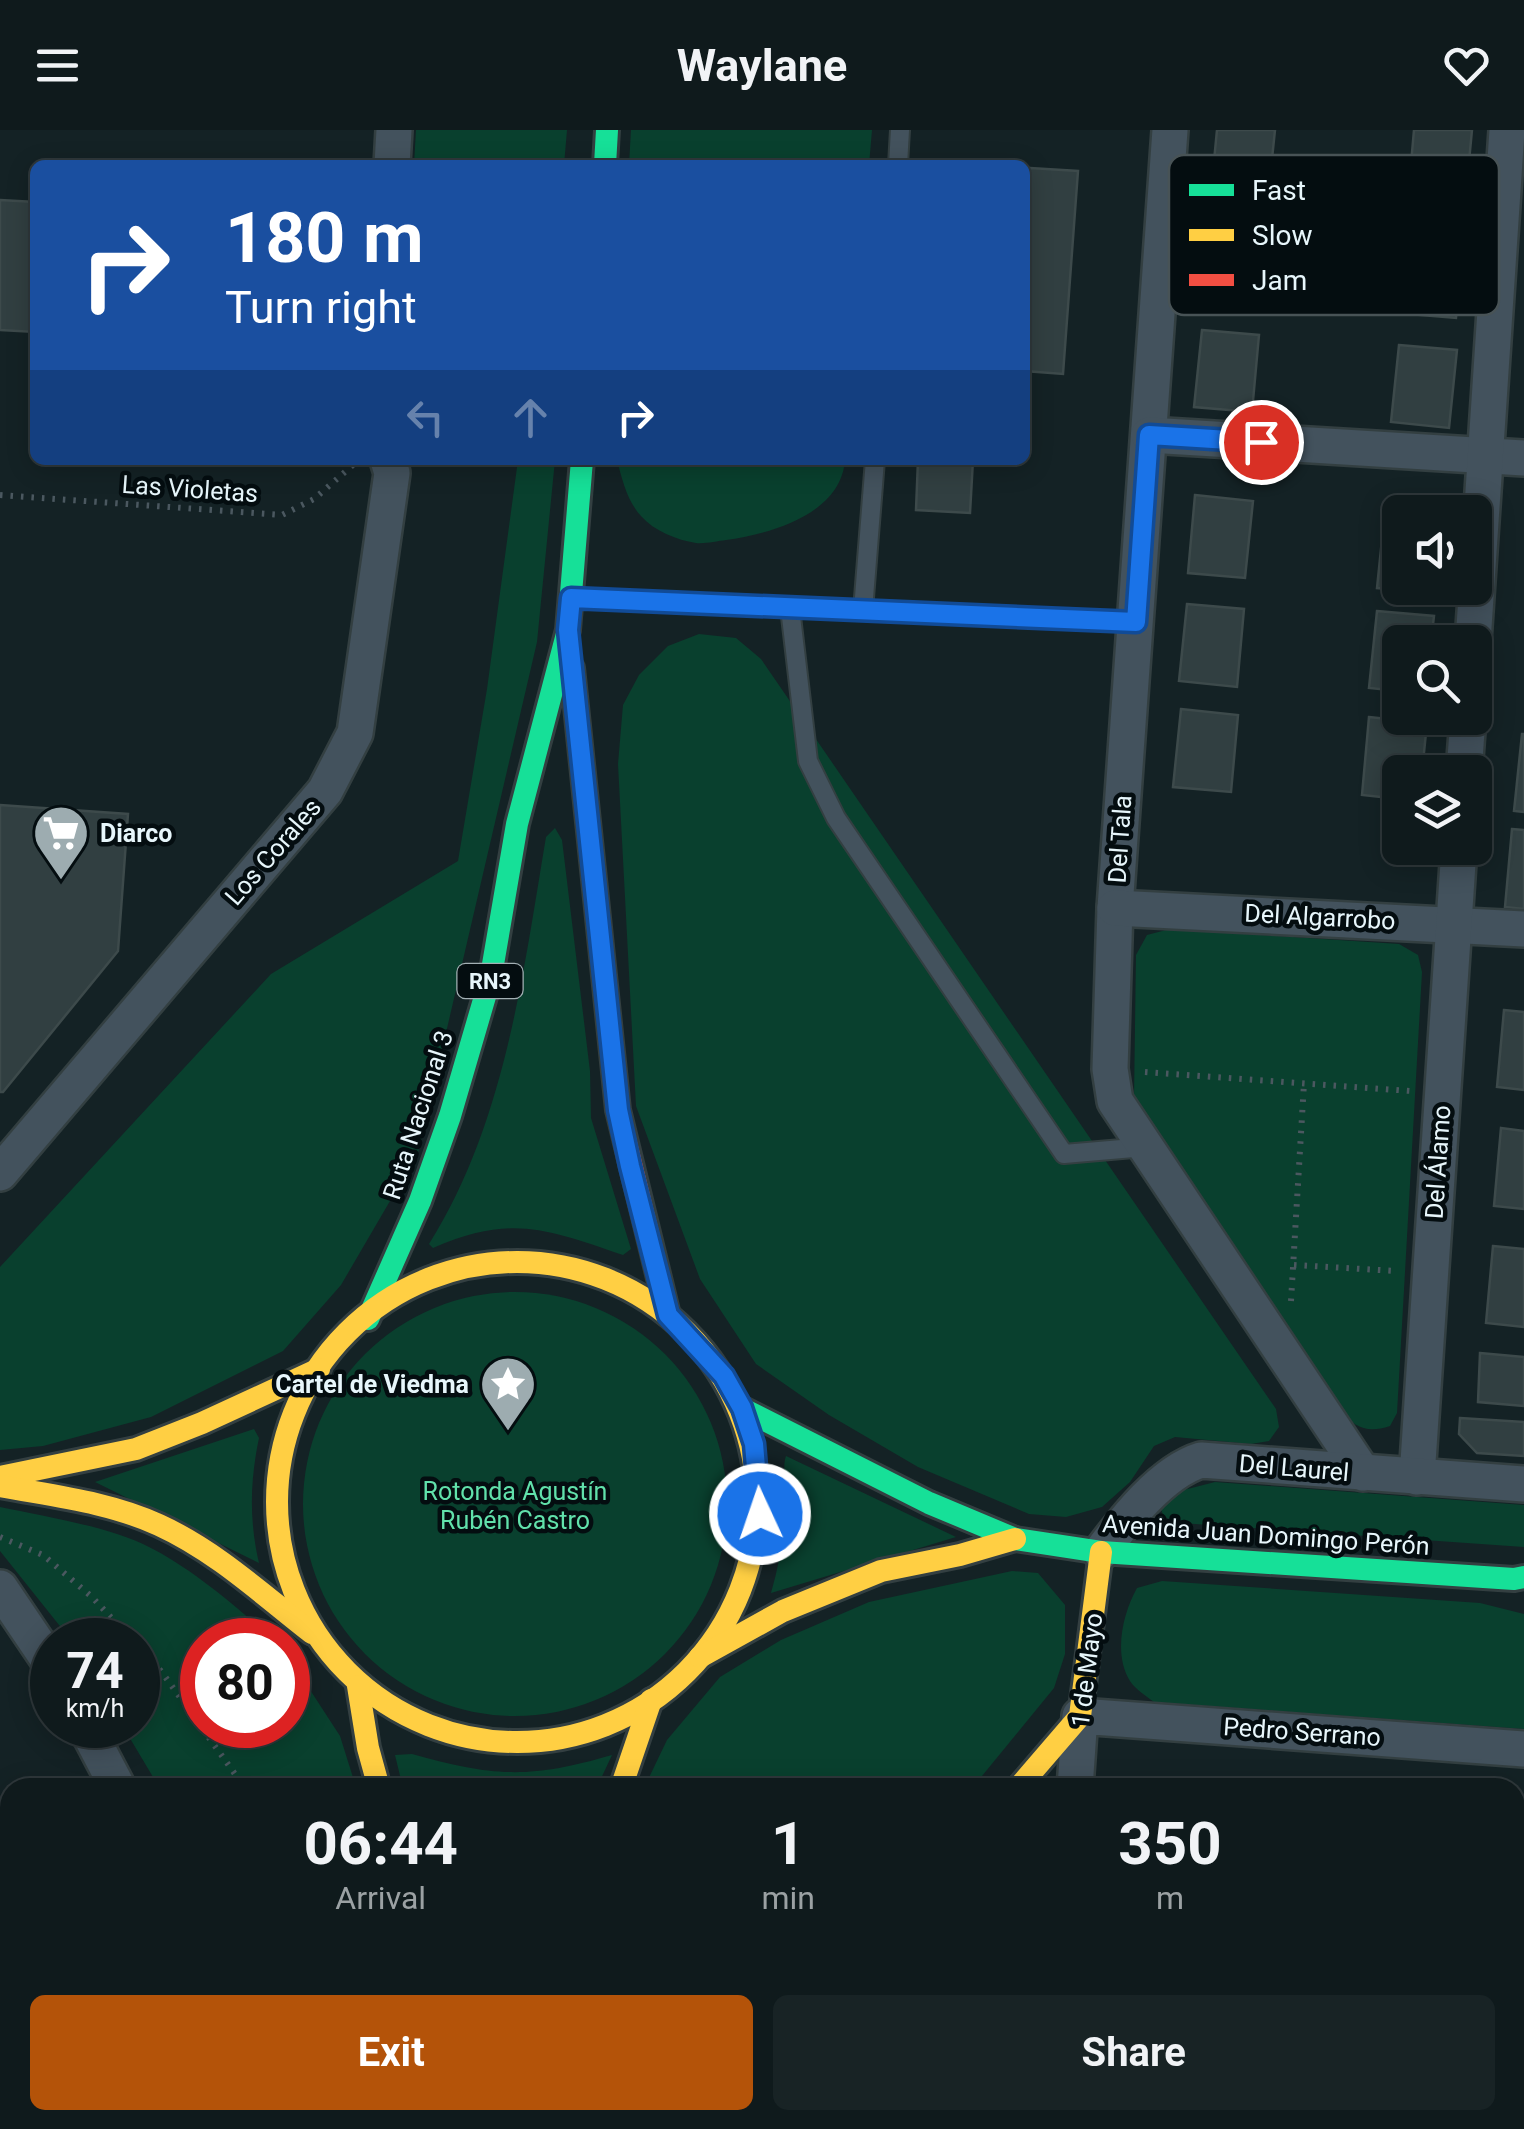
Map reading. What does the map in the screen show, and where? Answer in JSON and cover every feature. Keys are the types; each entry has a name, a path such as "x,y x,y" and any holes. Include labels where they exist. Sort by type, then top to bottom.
{"main road":[{"path":"605,160 608,130"},
{"name":"Ruta Nacional 3","path":"368,1319 420,1201 486,994 517,824 568,630 582,465"},
{"name":"Ruta Nacional 3","path":"568,630 618,1110 668,1315"},
{"name":"Ruta Nacional 3","path":"562,1264 638,1290 668,1315 724,1376 742,1408 754,1444 760,1490 759,1537 721,1635 650,1700 587,1730 502,1743 426,1727 358,1686 312,1634 280,1564 274,1476 292,1410 342,1340 406,1291 478,1266 562,1264"},
{"path":"0,1476 136,1448 202,1423 319,1369"},
{"name":"Avenida Juan Domingo Perón","path":"742,1408 928,1503 1015,1539 1101,1552 1521,1580"},
{"path":"0,1486 99,1505 160,1525 210,1557 312,1634"},
{"name":"Avenida Juan Domingo Perón","path":"700,1657 783,1611 881,1571 1015,1539"},
{"name":"1 de Mayo","path":"1080,1716 1101,1552"},
{"path":"358,1686 376,1778"},
{"path":"624,1778 650,1700"},
{"path":"1027,1778 1080,1716"}],"street":[{"path":"392,160 394,130"},
{"name":"Del Tala","path":"1170,130 1115,908 1110,1069 1115,1101 1364,1474"},
{"path":"1499,254 1507,130"},
{"path":"1474,625 1495,315"},
{"path":"1149,435 1524,458"},
{"name":"Los Corales","path":"0,1173 325,792 355,733 392,473 390,465"},
{"name":"Del Álamo","path":"1417,1477 1458,865"},
{"name":"Del Algarrobo","path":"1115,908 1524,929"},
{"name":"Del Laurel","path":"1101,1552 1129,1516 1186,1465 1201,1460 1524,1484"},
{"path":"0,1588 30,1632"},
{"name":"Pedro Serrano","path":"1080,1716 1524,1749"},
{"name":"1 de Mayo","path":"1076,1778 1080,1716"},
{"path":"97,1748 113,1778"}],"lane":[{"path":"898,160 900,130"},
{"path":"863,610 874,465"},
{"path":"571,598 1136,622"},
{"path":"790,608 808,761 836,818 1064,1154 1145,1147"}],"path":[{"name":"Las Violetas","path":"0,496 282,515 314,499 353,465"},
{"path":"1110,1069 1442,1093"},
{"path":"1291,1302 1304,1083"},
{"path":"1294,1265 1430,1273"},
{"path":"0,1537 43,1555 112,1618"},
{"path":"160,1671 238,1778"}],"green space":[{"path":"416,130 567,130 564,160 414,160"},
{"path":"631,130 872,130 869,160 629,160"},
{"path":"517,465 555,465 537,642 418,1153 341,1285 283,1351 151,1417 43,1446 0,1450 0,1267 271,974 458,861 487,689"},
{"path":"618,465 844,465 841,479 831,494 801,518 763,533 700,543 681,540 652,526 636,510"},
{"path":"699,634 736,638 761,659 1276,1409 1279,1427 1269,1441 1251,1444 1175,1437 1154,1446 1130,1482 1102,1507 1066,1517 1029,1514 918,1467 829,1415 756,1364 700,1279 636,1106 618,764 623,705 639,675 668,646"},
{"path":"555,828 562,840 590,1071 591,1118 631,1249 623,1255 550,1232 508,1228 461,1237 433,1248 429,1244 455,1197 493,1098 519,994 546,837"},
{"path":"1170,929 1399,944 1418,955 1422,972 1397,1413 1390,1426 1362,1428 1339,1411 1134,1099 1136,955 1147,935"},
{"name":"Rotonda Agustín Rubén Castro","path":"515,1292 556,1296 596,1308 633,1327 665,1354 692,1386 711,1423 723,1463 727,1504 723,1545 711,1585 692,1622 665,1654 633,1681 596,1700 556,1712 515,1716 474,1712 434,1700 397,1681 365,1654 338,1622 319,1585 307,1545 303,1504 307,1463 319,1423 338,1386 365,1354 397,1327 434,1308 474,1296"},
{"path":"254,1429 259,1438 252,1516 259,1563 95,1482"},
{"path":"786,1456 956,1537 771,1593 787,1508"},
{"path":"1215,1482 1524,1505 1524,1547 1181,1523 1164,1517 1160,1507 1176,1492"},
{"path":"0,1507 133,1540 180,1565 248,1618 180,1618 180,1748 310,1748 310,1690 340,1736 353,1778 154,1778 136,1748 160,1748 160,1618 53,1618 0,1551"},
{"path":"1012,1571 1038,1573 1065,1605 1065,1654 1054,1688 980,1778 649,1778 667,1740 720,1677 781,1640 869,1602"},
{"path":"1162,1581 1480,1603 1524,1614 1524,1729 1154,1702 1130,1681 1121,1646 1128,1609 1137,1588"},
{"path":"412,1754 466,1767 512,1772 558,1768 612,1755 601,1778 401,1778 395,1755"}],"building":[{"path":"1217,130 1275,130 1272,155 1215,155"},
{"path":"1414,130 1472,130 1470,155 1412,155"},
{"path":"1030,168 1078,171 1063,374 1030,371"},
{"path":"0,200 30,202 30,332 0,330"},
{"path":"1202,330 1259,335 1252,412 1194,407"},
{"path":"1399,345 1457,350 1449,428 1391,422"},
{"path":"918,465 973,465 970,513 916,510"},
{"path":"1195,495 1253,501 1245,578 1188,573"},
{"path":"1382,539 1382,588 1377,588"},
{"path":"1187,604 1244,609 1237,687 1179,681"},
{"path":"1377,611 1434,616 1433,625 1382,625 1382,689 1369,688"},
{"path":"1181,709 1238,715 1231,792 1173,787"},
{"path":"1369,717 1382,718 1382,735 1426,735 1424,755 1382,755 1382,797 1362,795"},
{"path":"1524,734 1524,812 1514,811"},
{"name":"Diarco","path":"0,805 128,814 118,951 3,1092 0,1092"},
{"path":"1512,829 1524,830 1524,909 1505,907"},
{"path":"1504,1010 1524,1012 1524,1090 1497,1087"},
{"path":"1501,1128 1524,1131 1524,1209 1494,1206"},
{"path":"1493,1246 1524,1249 1524,1327 1486,1323"},
{"path":"1480,1353 1524,1357 1524,1406 1478,1402"},
{"path":"1460,1418 1524,1422 1524,1456 1477,1453 1459,1434"}],"traffic: fast":[{"path":"605,160 607,130"},
{"path":"368,1319 420,1201 450,1116 491,976 517,824 568,630 582,465"},
{"path":"741,1408 929,1503 1015,1539 1101,1552 1524,1577"}],"traffic: slow":[{"path":"517,1262 564,1266 609,1280 650,1302 687,1332 717,1369 739,1410 753,1455 757,1502 753,1549 739,1594 717,1635 687,1672 650,1702 609,1724 564,1738 517,1742 470,1738 425,1724 384,1702 347,1672 317,1635 295,1594 281,1549 277,1502 281,1455 295,1410 317,1369 347,1332 384,1302 425,1280 470,1266 517,1262"},
{"path":"0,1477 136,1449 319,1369"},
{"path":"0,1486 101,1505 159,1525 220,1561 312,1633"},
{"path":"700,1657 783,1611 881,1571 1015,1539"},
{"path":"1027,1778 1080,1716 1101,1552"},
{"path":"358,1686 376,1778"},
{"path":"624,1778 651,1700"}],"traffic: jam":[{"path":"572,668 618,1110 668,1315"}],"place":[{"name":"Diarco","path":"61,882"},
{"name":"Cartel de Viedma","path":"508,1433"}],"route":[{"path":"760,1514 754,1444 742,1408 724,1376 696,1341 668,1315 618,1110 568,630 571,598 1136,622 1149,435 1261,442"}]}
